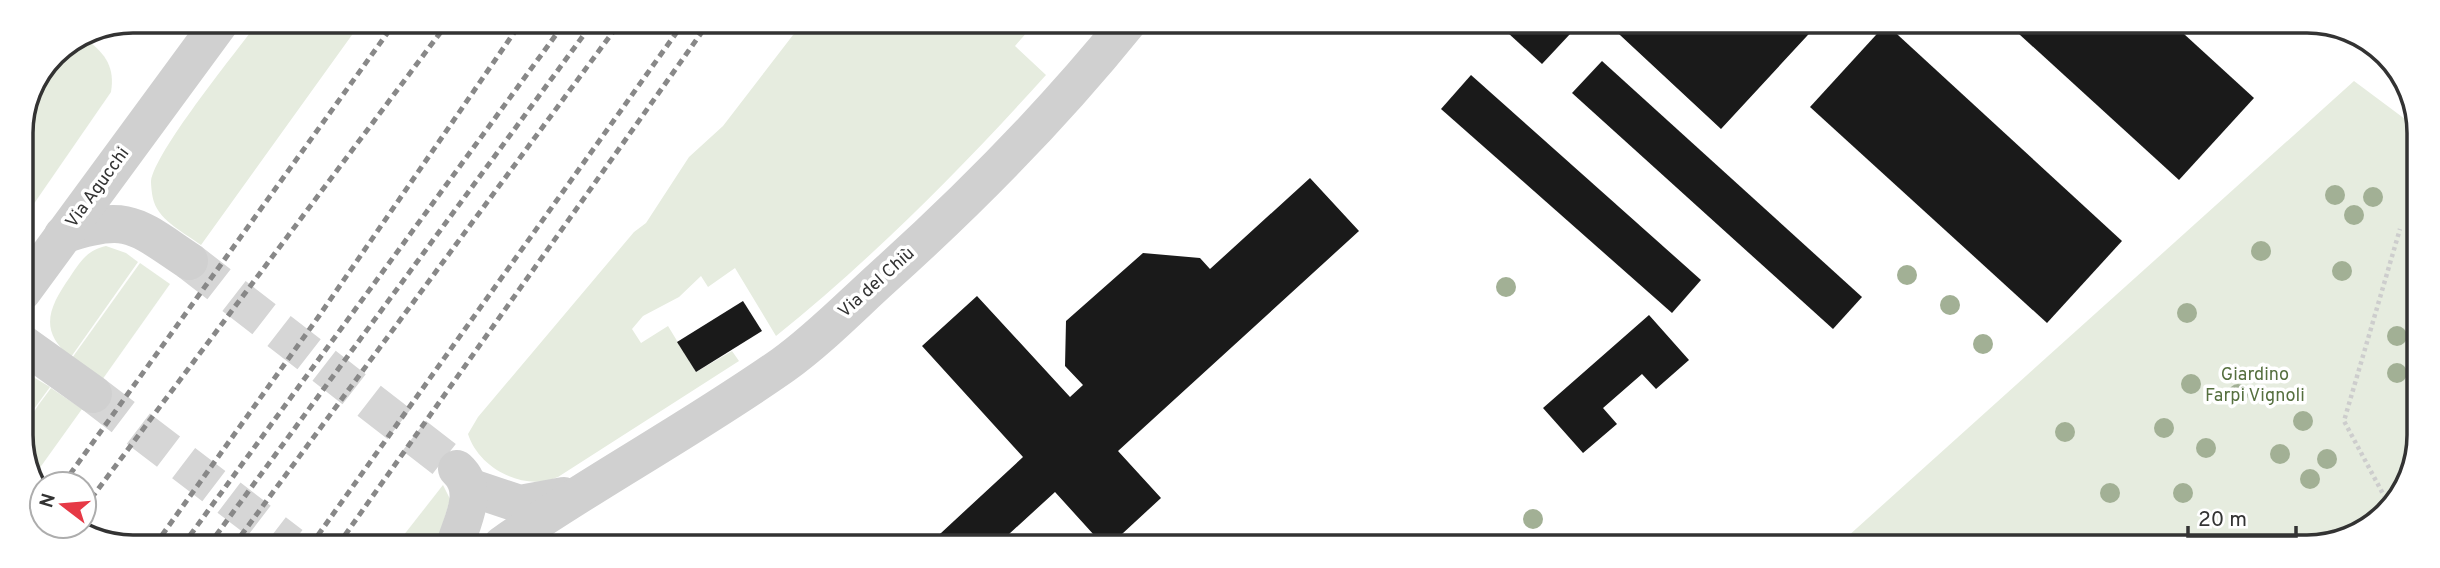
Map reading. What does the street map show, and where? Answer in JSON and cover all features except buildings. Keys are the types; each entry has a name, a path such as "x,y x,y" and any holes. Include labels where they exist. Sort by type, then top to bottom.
{"street":[{"name":"Via Agucchi","path":"33,277 212,33"},
{"name":"Via del Chiù","path":"517,535 581,491 749,388 818,336 974,195 1057,106 1119,33"},
{"name":"Via Agucchi","path":"133,141 124,179 129,204 140,228"},
{"name":"Via Agucchi","path":"64,236 109,223 124,223 140,228 189,261"},
{"path":"33,351 93,394"},
{"name":"Via del Chiù","path":"456,535 463,478 520,504 538,503 581,491"}],"path":[{"path":"2385,497 2344,421 2400,229"}],"green space":[{"path":"250,33 353,33 201,245 174,226 157,209 151,181 167,147"},
{"path":"1026,33 1015,46 1046,75 916,211 776,336 735,268 708,287 701,276 679,297 643,316 632,329 641,343 668,326 696,372 732,351 739,361 558,477 532,482 505,474 493,467 482,458 468,434 478,417 634,232 646,223 689,157 723,126 793,35"},
{"path":"91,43 108,62 112,76 111,92 33,205 33,127 37,108 50,78 78,50"},
{"name":"Giardino Farpi Vignoli","path":"2354,81 2406,119 2407,434 2405,454 2393,485 2373,510 2345,527 2313,535 1849,535"},
{"path":"106,246 126,253 138,262 71,357 54,338 50,318 52,309 81,262 94,250"},
{"path":"140,263 170,284 102,380 72,358"},
{"path":"33,377 50,387 33,410"},
{"path":"51,388 82,409 40,468 35,454 33,413"},
{"path":"443,485 450,499 440,535 404,535"}],"tunnel":[{"path":"189,261 457,469"},
{"path":"93,394 278,535"}],"railway":[{"path":"73,470 387,33"},
{"path":"98,489 440,33"},
{"path":"162,535 319,316 514,33"},
{"path":"190,535 557,33"},
{"path":"216,535 585,33"},
{"path":"241,535 612,33"},
{"path":"318,535 676,33"},
{"path":"345,535 701,33"}]}
